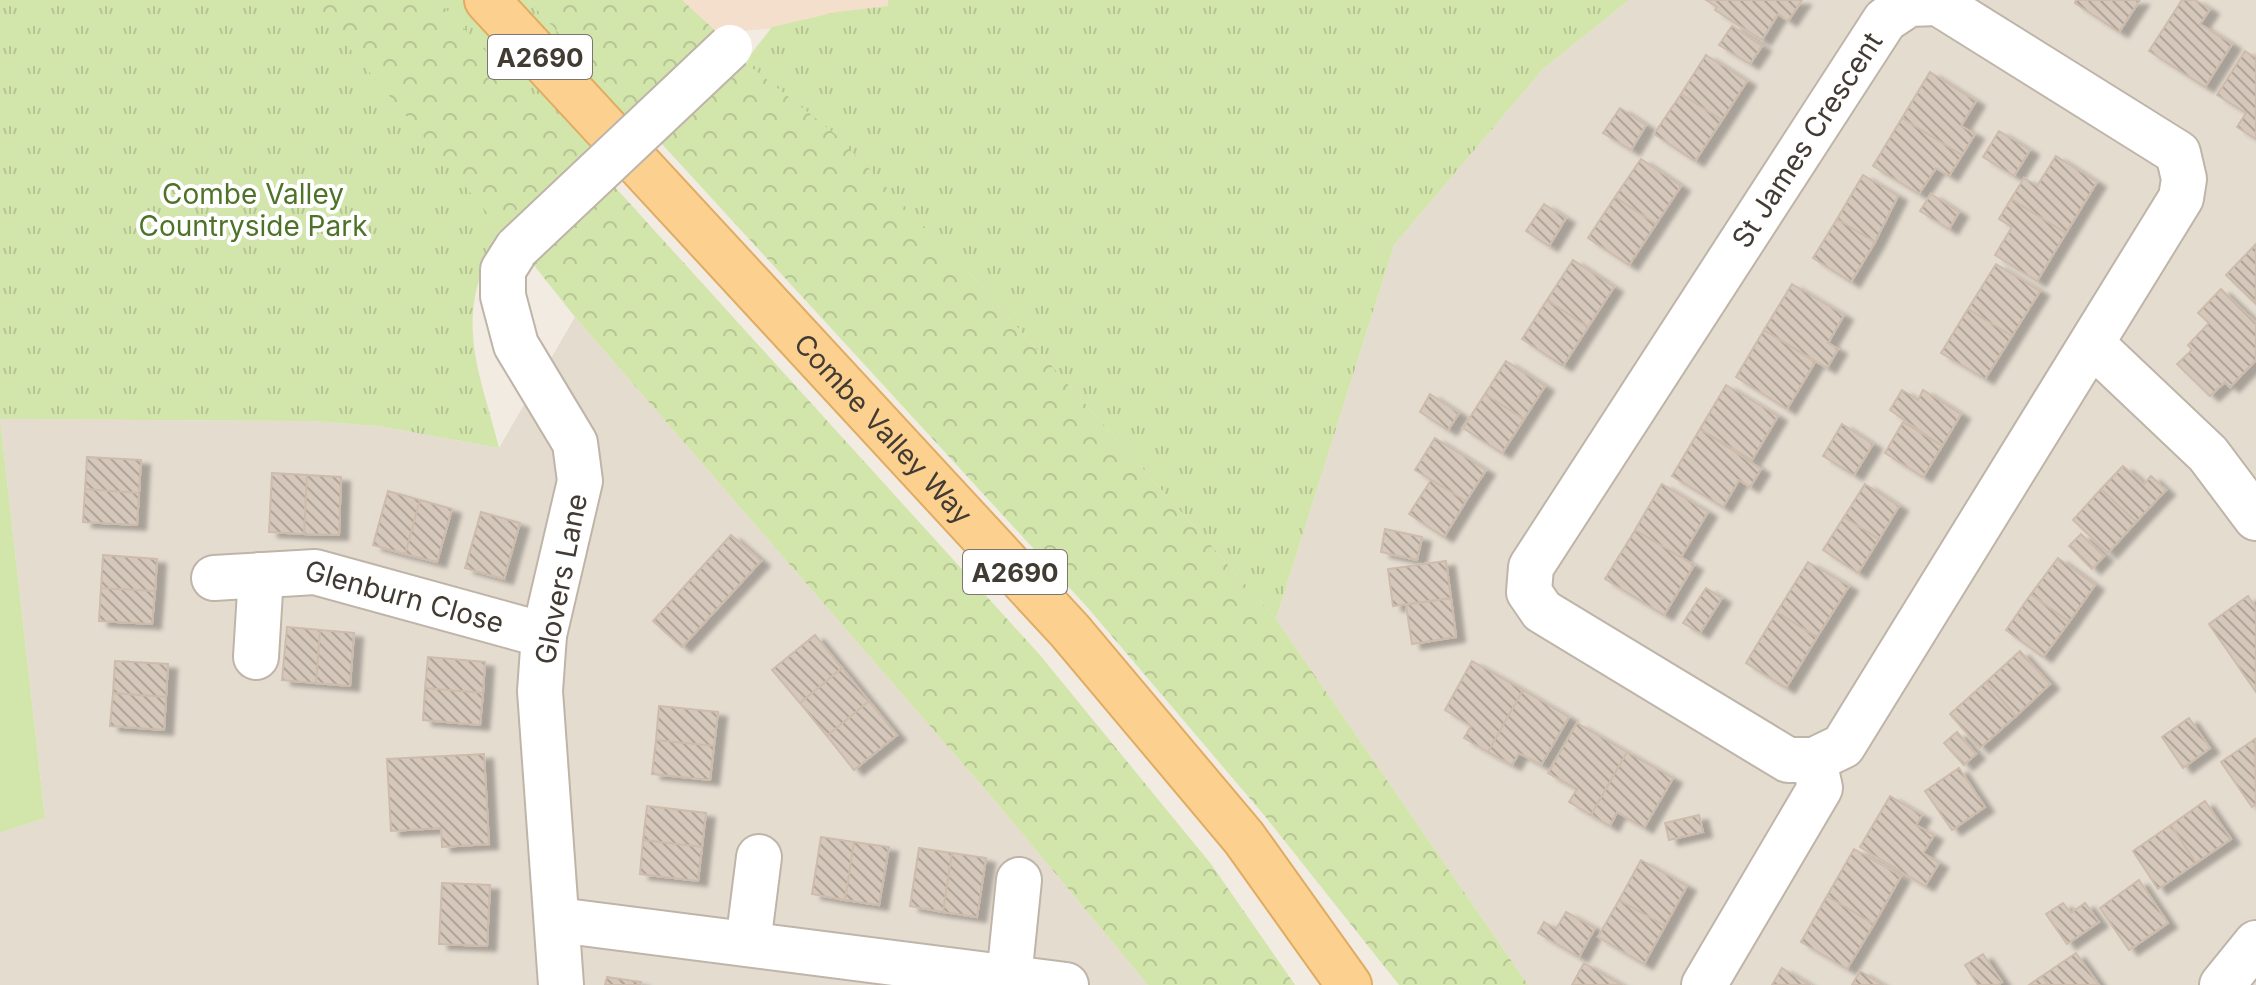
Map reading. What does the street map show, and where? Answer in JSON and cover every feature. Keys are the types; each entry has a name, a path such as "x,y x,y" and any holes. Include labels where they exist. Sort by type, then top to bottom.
{"main road":[{"name":"Combe Valley Way","path":"487,0 1070,631 1244,838 1349,985"}],"street":[{"name":"St James Crescent","path":"1938,3 2178,153 2184,179 2181,198 1843,746 1814,760 1788,760 1542,611 1529,592 1531,567 1885,20 1909,4 1938,3"},
{"name":"Glovers Lane","path":"561,985 540,691 544,635 580,481 575,443 516,345 503,296 503,270 517,248 730,47"},
{"path":"2093,345 2208,454 2256,518"},
{"name":"Glenburn Close","path":"214,578 315,572 544,635"},
{"name":"Glenburn Close","path":"256,657 261,575"},
{"path":"1704,985 1820,788 1814,760"},
{"path":"748,944 759,857"},
{"path":"1009,978 1019,880"},
{"path":"558,920 1066,985"},
{"path":"2222,985 2256,943"}],"shaded area":[{"path":"682,0 1097,0 718,33"},
{"path":"1629,0 2256,0 2256,985 1528,985 1276,619 1394,245 1543,69"},
{"path":"575,317 996,802 1148,985 0,985 0,833 45,818 0,419 311,421 378,426 499,448"}],"green space":[{"name":"Combe Valley Countryside Park","path":"0,0 528,0 633,113 487,259 473,308 473,330 480,376 499,448 378,426 311,421 0,419"},
{"path":"309,0 437,0 586,157 505,234"},
{"path":"528,0 682,0 718,33 633,113"},
{"path":"888,0 1629,0 1543,69 1394,245 1276,619 972,276 745,62 772,27 837,12 888,6"},
{"path":"745,62 835,134 972,276 1276,619 1528,985 1399,985 1264,815 1088,608 661,143"},
{"path":"614,186 1039,654 1211,864 1295,985 1148,985 996,802 575,317 533,264"},
{"path":"0,419 45,818 0,833"}],"building":[{"path":"1706,0 1802,0 1788,21 1778,14 1762,40 1715,10 1717,7"},
{"path":"2076,0 2140,0 2119,32 2075,3"},
{"path":"2182,0 2195,0 2210,9 2200,24 2232,44 2205,87 2149,51"},
{"path":"1732,26 1762,46 1750,64 1719,45"},
{"path":"2245,51 2256,58 2256,139 2237,127 2246,113 2217,95"},
{"path":"1706,55 1747,81 1722,120 1681,94"},
{"path":"1930,72 1976,101 1961,126 1975,134 1962,155 1902,118"},
{"path":"1681,94 1722,120 1695,161 1654,134"},
{"path":"1620,108 1646,125 1631,150 1603,133"},
{"path":"1902,118 1962,155 1949,176 1936,168 1919,194 1873,166"},
{"path":"1999,131 2030,150 2014,176 1983,157"},
{"path":"2056,156 2097,182 2066,233 2011,199 2024,178 2037,186"},
{"path":"1641,159 1681,186 1656,224 1615,197"},
{"path":"1863,175 1898,196 1875,242 1837,219"},
{"path":"1931,194 1959,212 1949,229 1920,211"},
{"path":"1615,197 1656,224 1629,265 1588,238"},
{"path":"2011,199 2066,233 2037,281 1995,255 2012,227 1999,219"},
{"path":"1544,204 1566,218 1549,246 1526,231"},
{"path":"1837,219 1875,242 1851,282 1813,258"},
{"path":"2256,244 2256,304 2226,275"},
{"path":"1573,260 1614,287 1588,327 1547,300"},
{"path":"1996,264 2040,291 2012,336 1968,309"},
{"path":"1792,284 1844,315 1828,343 1838,349 1827,368 1764,330"},
{"path":"2221,289 2256,323 2256,360 2230,387 2225,382 2210,396 2177,364 2192,350 2188,345 2209,323 2198,313"},
{"path":"1547,300 1588,327 1563,366 1522,339"},
{"path":"1968,309 2012,336 1985,379 1941,353"},
{"path":"1764,330 1815,362 1787,409 1736,377"},
{"path":"1506,361 1545,386 1524,419 1485,394"},
{"path":"1726,385 1778,416 1752,460 1700,429"},
{"path":"1902,390 1918,400 1923,390 1961,414 1942,446 1890,410"},
{"path":"1430,394 1459,413 1448,430 1420,412"},
{"path":"1485,394 1524,419 1502,453 1463,428"},
{"path":"1903,422 1942,446 1923,477 1885,453"},
{"path":"1842,424 1873,444 1854,475 1823,456"},
{"path":"1700,429 1761,469 1750,487 1739,480 1723,507 1672,476"},
{"path":"1435,438 1486,470 1466,501 1415,470"},
{"path":"87,457 141,460 139,493 85,489"},
{"path":"2123,466 2144,484 2151,476 2166,490 2136,522 2101,489"},
{"path":"272,473 307,475 304,534 269,532"},
{"path":"307,475 341,477 339,535 304,534"},
{"path":"1431,480 1466,501 1444,537 1409,514"},
{"path":"1662,484 1708,512 1681,557 1635,530"},
{"path":"1865,484 1899,506 1879,539 1844,517"},
{"path":"85,489 139,493 137,525 83,522"},
{"path":"2101,489 2136,522 2108,553 2073,520"},
{"path":"388,491 420,500 405,554 373,545"},
{"path":"420,500 452,509 437,562 405,554"},
{"path":"481,512 520,523 504,579 465,568"},
{"path":"1844,517 1879,539 1858,573 1823,550"},
{"path":"1385,529 1422,537 1417,560 1381,552"},
{"path":"1635,530 1694,565 1664,615 1605,579"},
{"path":"2081,534 2104,556 2092,569 2069,546"},
{"path":"731,535 761,561 682,647 653,621"},
{"path":"103,555 157,559 155,591 101,588"},
{"path":"2058,558 2095,585 2069,622 2031,594"},
{"path":"1446,561 1451,598 1393,606 1388,569"},
{"path":"1808,562 1849,586 1817,637 1777,612"},
{"path":"101,588 155,591 152,624 99,621"},
{"path":"1706,588 1722,598 1700,633 1683,623"},
{"path":"2031,594 2069,622 2043,657 2006,630"},
{"path":"2248,596 2256,608 2256,692 2209,624"},
{"path":"1451,598 1456,637 1412,644 1406,605"},
{"path":"1777,612 1817,637 1786,688 1746,663"},
{"path":"287,627 320,630 316,683 282,680"},
{"path":"320,630 354,633 350,686 316,683"},
{"path":"815,635 842,668 800,703 772,670"},
{"path":"2020,651 2050,684 2016,716 1986,682"},
{"path":"428,657 485,662 483,693 425,688"},
{"path":"115,661 168,664 166,697 113,693"},
{"path":"1472,661 1523,690 1488,752 1464,738 1471,726 1445,710"},
{"path":"842,668 869,701 827,736 800,703"},
{"path":"1986,682 2016,716 1980,748 1950,714"},
{"path":"425,688 483,693 480,725 423,720"},
{"path":"1523,690 1569,717 1541,765 1519,753 1512,765 1488,752"},
{"path":"113,693 166,697 164,730 110,726"},
{"path":"869,701 897,735 854,770 827,736"},
{"path":"659,706 718,712 714,746 656,740"},
{"path":"2189,718 2210,748 2183,768 2162,737"},
{"path":"1577,723 1627,752 1591,815 1569,802 1577,789 1548,773"},
{"path":"1957,732 1976,754 1964,765 1944,743"},
{"path":"2255,739 2256,804 2252,807 2221,762"},
{"path":"656,740 714,746 710,780 652,774"},
{"path":"1627,752 1673,778 1644,828 1617,812 1610,826 1591,815"},
{"path":"484,754 489,844 442,847 441,828 391,831 387,759"},
{"path":"1959,768 1985,807 1952,830 1925,791"},
{"path":"1890,796 1922,815 1916,825 1934,835 1923,853 1939,863 1925,886 1860,847"},
{"path":"2205,801 2231,839 2196,863 2171,825"},
{"path":"647,806 706,813 702,847 643,840"},
{"path":"1699,815 1703,832 1669,840 1665,823"},
{"path":"2171,825 2196,863 2158,889 2133,851"},
{"path":"821,837 854,842 845,900 812,894"},
{"path":"643,840 702,847 698,881 640,874"},
{"path":"854,842 889,847 879,905 845,900"},
{"path":"919,848 952,853 943,912 910,906"},
{"path":"1854,849 1901,876 1874,924 1827,896"},
{"path":"952,853 986,858 977,917 943,912"},
{"path":"1641,860 1687,886 1665,926 1619,900"},
{"path":"2139,880 2168,923 2129,950 2100,908"},
{"path":"442,883 490,885 487,946 439,944"},
{"path":"1827,896 1874,924 1847,969 1801,942"},
{"path":"1619,900 1665,926 1644,964 1598,937"},
{"path":"2063,903 2071,913 2085,903 2099,922 2067,944 2046,914"},
{"path":"1566,912 1595,928 1579,957 1538,933 1544,922 1556,929"},
{"path":"2076,953 2099,985 2048,985 2042,976"},
{"path":"1983,954 2002,982 1998,985 1978,985 1965,965"},
{"path":"1584,963 1622,985 1572,985"},
{"path":"1782,968 1810,985 1772,985"},
{"path":"1860,971 1883,985 1852,985"},
{"path":"2042,976 2048,985 2029,985"},
{"path":"607,977 641,982 640,985 605,985"}]}
